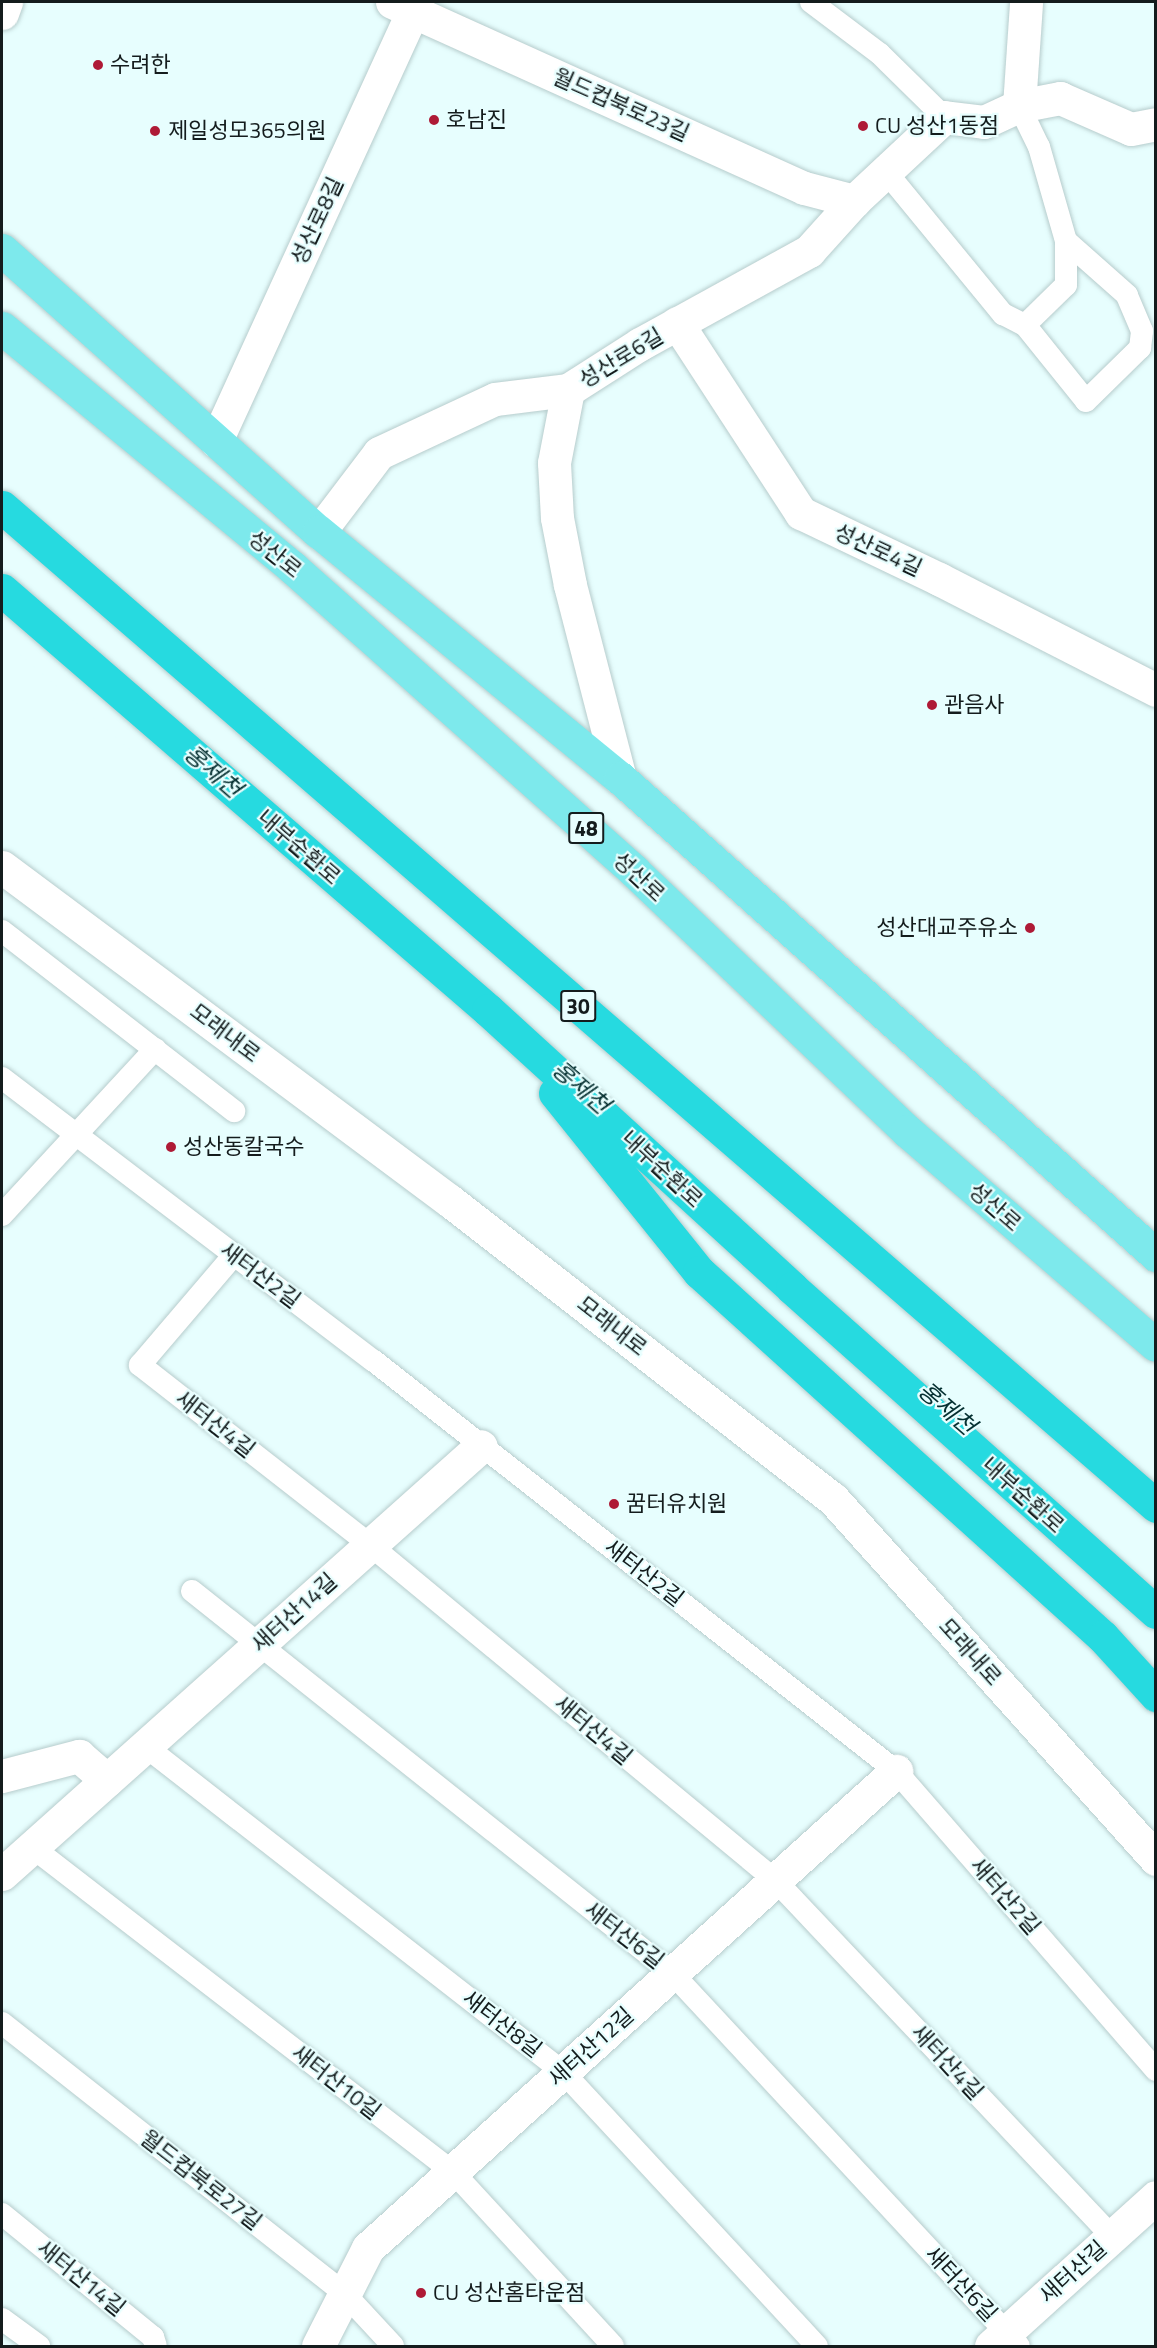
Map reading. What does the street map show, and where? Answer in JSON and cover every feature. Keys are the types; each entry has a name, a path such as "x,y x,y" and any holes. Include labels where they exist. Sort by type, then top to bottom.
{"highway":[{"name":"30","path":"2,507 1155,1506"},
{"name":"내부순환로","path":"2,590 488,1010 792,1288 1155,1612"},
{"path":"488,1010 699,1272 1103,1637 1155,1695"}],"main road":[{"path":"2,250 318,532 620,778 1155,1255"},
{"name":"성산로","path":"2,328 302,576 634,871 907,1131 1155,1345"}],"street":[{"path":"2,13 6,2"},
{"path":"1019,106 1026,2"},
{"name":"월드컵북로23길","path":"407,5 804,188 854,201"},
{"name":"성산로8길","path":"216,441 407,5"},
{"path":"944,117 984,122 1019,106 1060,98 1131,129 1155,124"},
{"name":"성산로6길","path":"318,532 379,453 495,399 568,390 677,323 809,251 854,201 887,173 944,117"},
{"name":"성산로4길","path":"677,323 801,513 939,579 1155,690"},
{"path":"568,390 554,463 557,518 620,778"},
{"name":"모래내로","path":"2,867 450,1200 833,1499 1155,1859"},
{"name":"새터산14길","path":"2,1874 481,1446"},
{"path":"2,1776 79,1756 107,1780"},
{"name":"새터산12길","path":"318,2346 368,2248 896,1771"},
{"name":"새터산길","path":"1005,2342 1155,2197"}],"lane":[{"path":"811,2 880,54 944,117"},
{"path":"1019,106 1040,147 1066,241 1066,285 1025,325"},
{"path":"887,173 1003,314 1025,325 1086,400 1140,348 1142,331 1127,295 1066,241"},
{"path":"2,931 234,1110"},
{"path":"2,1215 155,1049"},
{"name":"새터산2길","path":"2,1078 481,1446 896,1771 1155,2070"},
{"name":"새터산4길","path":"234,1255 140,1365 370,1545 775,1880 1113,2236"},
{"name":"새터산6길","path":"192,1591 257,1646 672,1973 1005,2342"},
{"name":"새터산8길","path":"145,1746 564,2072 817,2346"},
{"name":"새터산10길","path":"32,1847 453,2172 613,2346"},
{"name":"월드컵북로27길","path":"2,2023 344,2293 393,2346"},
{"name":"새터산14길","path":"2,2214 153,2337 156,2346"},
{"path":"2,2319 39,2346"}],"pier":[{"path":"2,454 1156,1482 1155,1644 1123,1616 1113,1626 336,944 345,935 2,639"}],"place":[{"name":"수려한","path":"98,65"},
{"name":"호남진","path":"434,120"},
{"name":"CU 성산1동점","path":"863,126"},
{"name":"제일성모365의원","path":"155,131"},
{"name":"관음사","path":"932,705"},
{"name":"성산대교주유소","path":"1030,928"},
{"name":"성산동칼국수","path":"171,1147"},
{"name":"꿈터유치원","path":"614,1504"},
{"name":"CU 성산홈타운점","path":"421,2293"}],"water label":[{"name":"홍제천","path":"213,771"},
{"name":"홍제천","path":"581,1087"},
{"name":"홍제천","path":"947,1408"}]}
